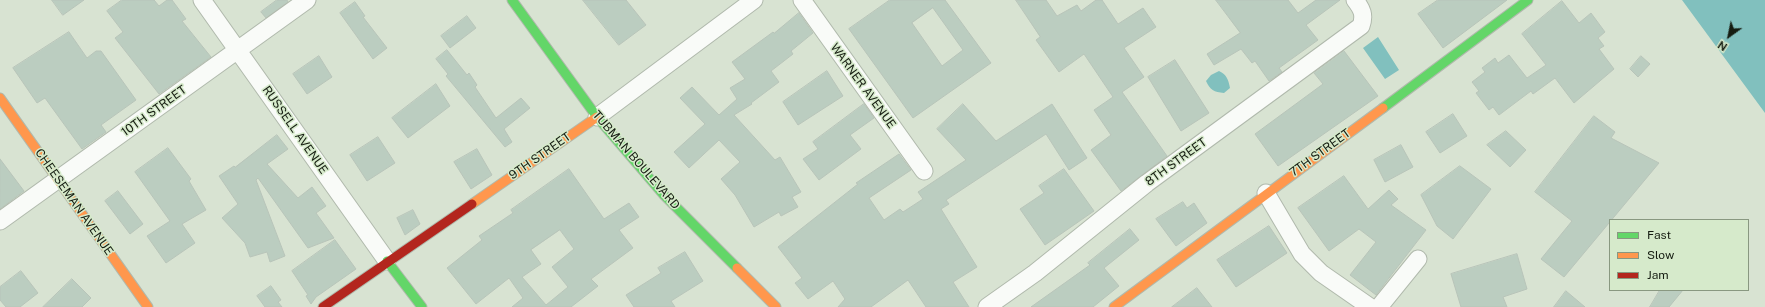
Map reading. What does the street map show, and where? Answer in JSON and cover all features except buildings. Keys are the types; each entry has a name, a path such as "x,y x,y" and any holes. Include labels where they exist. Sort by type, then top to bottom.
{"main road":[{"name":"TUBMAN BOULEVARD","path":"512,0 597,117 663,194 776,307"},
{"name":"7TH STREET","path":"1114,307 1528,0"},
{"name":"CHEESEMAN AVENUE","path":"0,98 148,307"},
{"name":"9TH STREET","path":"323,307 387,261 597,117"},
{"path":"387,261 422,307"}],"street":[{"name":"RUSSELL AVENUE","path":"202,0 387,261"},
{"name":"10TH STREET","path":"0,221 307,0"},
{"name":"9TH STREET","path":"597,117 754,0"},
{"name":"WARNER AVENUE","path":"802,0 924,171"},
{"name":"8TH STREET","path":"987,307 1035,273 1147,183 1361,26 1364,18 1361,8 1355,0"},
{"path":"1266,194 1302,254 1321,273 1370,307"},
{"path":"1379,307 1418,259"}],"water":[{"path":"1682,0 1765,0 1765,113"},
{"path":"1378,37 1399,70 1385,79 1363,48"},
{"path":"1219,71 1224,74 1229,82 1230,88 1224,93 1213,90 1209,87 1206,81 1211,75"}],"traffic: fast":[{"path":"512,0 597,117 663,194 737,268"},
{"path":"1383,108 1528,0"},
{"path":"387,261 422,307"}],"traffic: slow":[{"path":"0,98 148,307"},
{"path":"1114,307 1383,108"},
{"path":"472,204 597,117"},
{"path":"737,268 776,307"}],"traffic: jam":[{"path":"323,307 472,204"}]}
